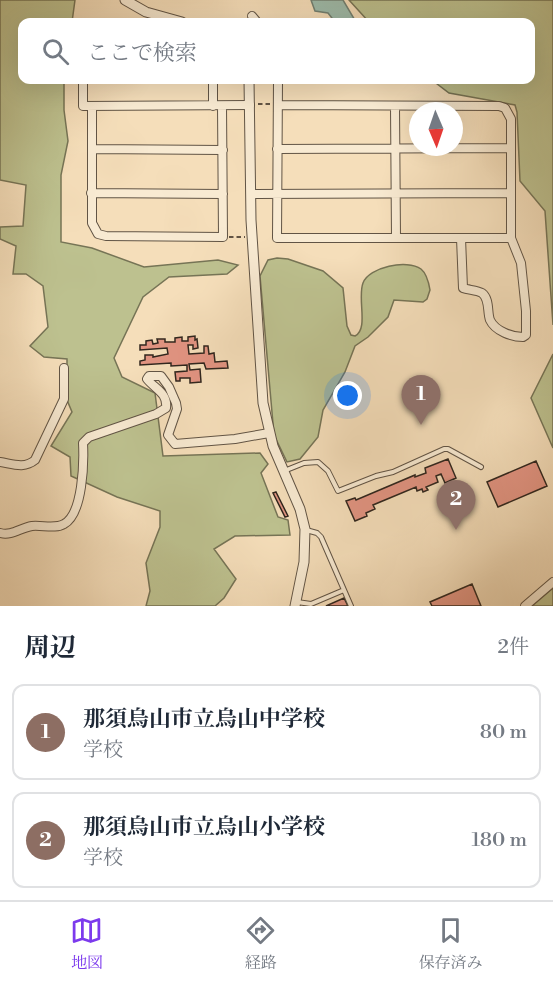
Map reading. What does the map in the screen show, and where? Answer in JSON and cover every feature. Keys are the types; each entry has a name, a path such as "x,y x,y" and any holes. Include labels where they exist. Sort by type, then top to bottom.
{"street":[{"path":"125,0 146,12 168,18"},
{"path":"83,84 83,106 250,105"},
{"path":"92,106 92,224 98,234 106,236 223,237 223,150 214,84"},
{"path":"249,84 252,237 263,403 269,433 300,509 305,530 304,562 295,604"},
{"path":"278,84 277,238 511,238"},
{"path":"278,105 499,106 506,108 511,118 511,238 521,263 526,311 526,334 523,337 515,337 499,329 491,321 486,299 482,293 463,288 461,238"},
{"path":"395,106 396,238"},
{"path":"278,149 510,148"},
{"path":"92,149 223,150"},
{"path":"91,193 223,194"},
{"path":"251,194 510,193"},
{"path":"0,462 21,466 29,465 35,460 64,399 64,368"},
{"path":"0,533 7,535 31,526 67,523 74,511 82,480 83,443 89,437 156,414 166,408 164,396 149,382 147,379 149,376 161,376 175,396 177,409 168,435 174,444 235,439 269,433"},
{"path":"525,606 553,582"}],"lane":[{"path":"283,471 303,463 318,462 328,471 338,491 393,472 444,449 481,467"},
{"path":"305,530 313,531 321,537 351,606"},
{"path":"295,604 311,604 344,590"}],"path":[{"path":"250,105 278,105"},
{"path":"223,237 252,237"}],"green space":[{"path":"0,0 75,0 73,18 18,18 18,84 64,84 64,110 68,141 61,175 61,242 92,248 144,267 218,260 238,265 227,274 169,277 143,297 114,358 122,377 155,393 163,456 260,453 268,464 261,473 278,517 288,520 290,535 235,536 214,549 236,579 224,598 215,606 146,606 150,591 146,563 160,527 160,511 117,497 71,476 70,457 51,446 72,412 67,400 67,359 44,357 30,346 48,327 43,286 26,274 13,274 16,246 0,239 0,227 23,226 26,185 0,180"},
{"path":"349,0 553,0 553,325 545,211 520,181 515,105 449,93 437,84 535,84 535,18 365,18"},
{"path":"288,259 323,271 343,288 347,326 351,335 355,336 361,327 363,283 373,273 389,266 415,266 424,273 430,290 427,299 423,302 394,300 388,317 368,337 355,346 345,372 323,410 318,437 300,459 287,462 274,435 260,276 268,260"},
{"path":"553,354 553,448 531,398"},
{"path":"553,588 553,606 532,606"}],"shaded area":[{"path":"311,0 343,0 354,18 332,18 328,13 315,11"}],"building":[{"path":"195,336 198,348 193,349 193,345 188,345 189,354 204,353 204,346 208,346 209,354 214,353 215,362 227,361 228,368 206,369 204,363 189,364 190,370 200,369 201,382 190,383 190,378 180,378 180,381 176,381 175,372 187,371 187,365 171,366 171,363 140,365 140,361 145,360 145,355 153,355 153,357 168,354 167,348 140,350 140,345 146,345 146,341 152,340 153,344 158,343 157,339 175,342 175,338 182,337 182,341 188,341 188,337"},
{"path":"448,459 456,478 445,483 441,474 436,476 438,482 426,487 428,490 417,491 416,487 373,505 375,509 366,513 367,516 355,521 346,501 355,498 356,500 415,475 415,477 426,473 425,468"},
{"path":"536,461 547,486 498,507 487,482"},
{"path":"276,492 288,516 285,517 273,493"},
{"path":"472,584 481,606 432,606 430,602"},
{"path":"344,598 348,606 326,606"}],"place":[{"name":"那須烏山市立烏山中学校","path":"421,425"},
{"name":"那須烏山市立烏山小学校","path":"456,530"}]}
